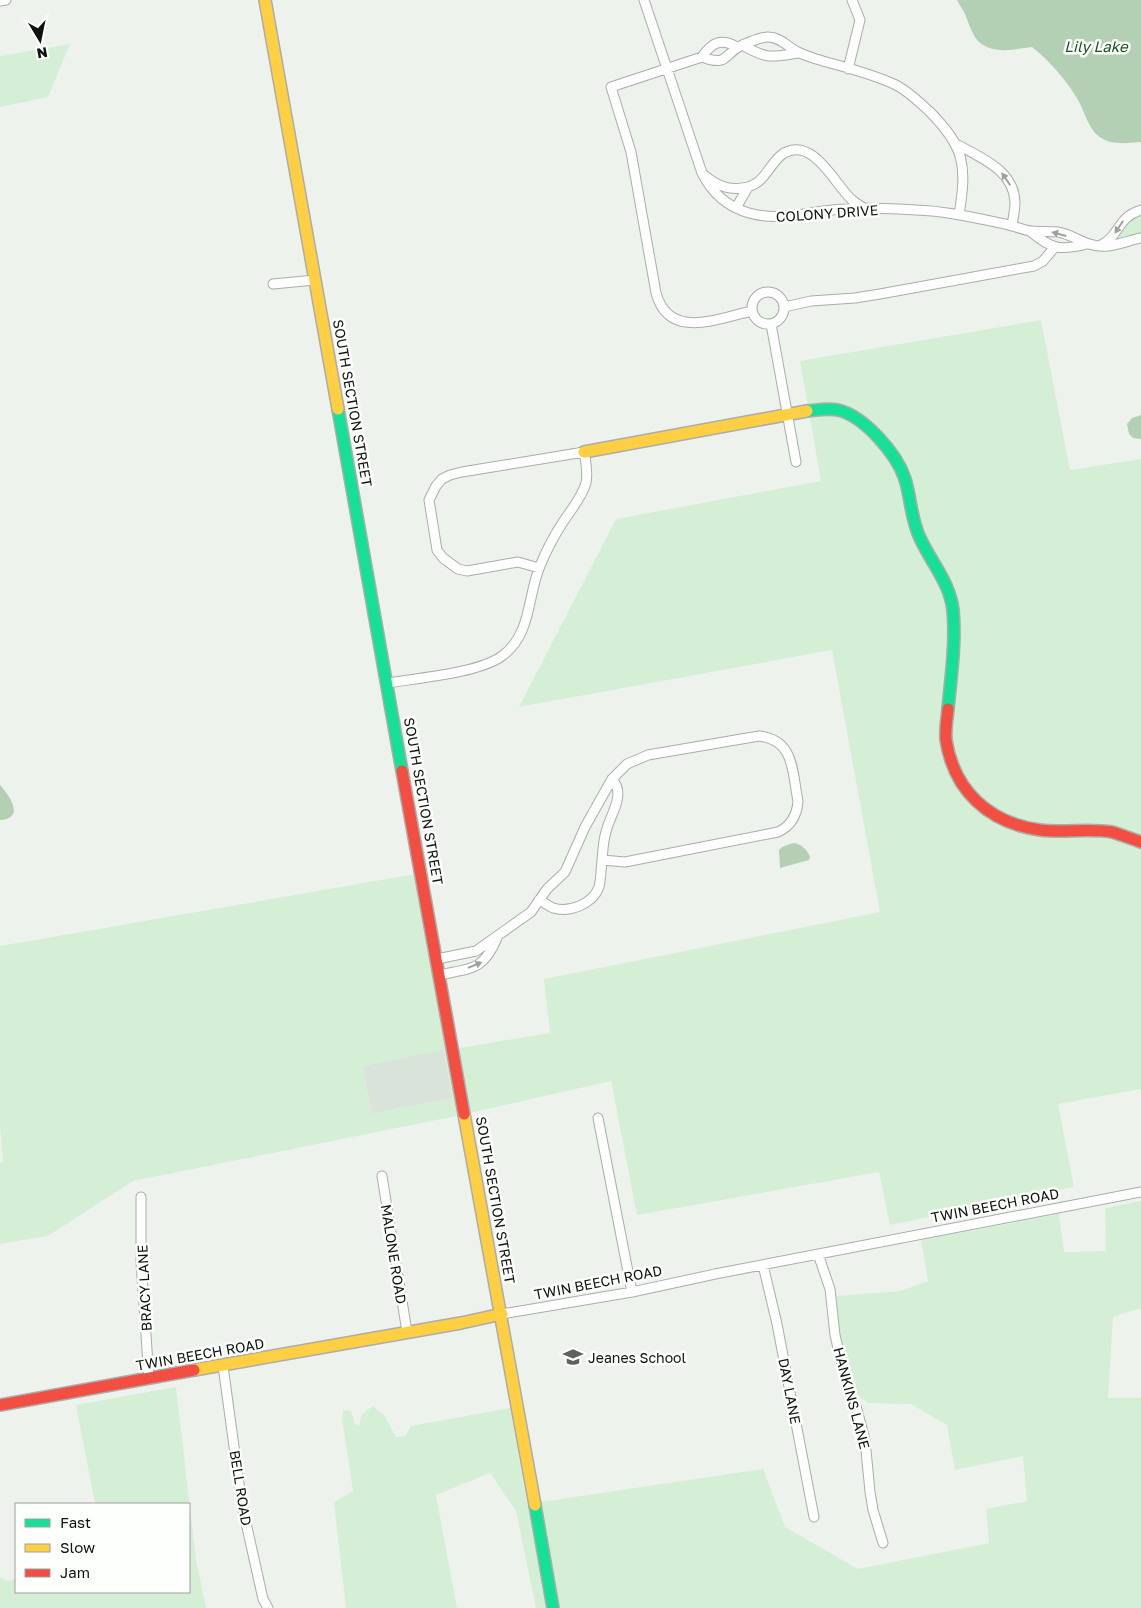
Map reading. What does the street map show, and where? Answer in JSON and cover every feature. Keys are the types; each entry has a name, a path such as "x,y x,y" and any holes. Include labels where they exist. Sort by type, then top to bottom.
{"street":[{"path":"0,2 6,0"},
{"name":"SOUTH SECTION STREET","path":"265,0 439,975 528,1455 553,1608"},
{"name":"COLONY DRIVE","path":"644,0 702,173 708,186 718,196 736,208 767,217 864,208 916,210 959,215 1030,231 1060,232 1087,244 1100,246 1119,244 1141,238"},
{"path":"848,69 860,20 852,0"},
{"path":"752,310 699,322 684,323 668,315 660,307 632,152 611,87 702,57 721,61 740,46 760,38 770,37 779,40 799,53 868,74 897,86 917,101 944,127 958,146 963,168 963,188 959,215"},
{"path":"702,57 708,48 716,43 740,46 769,57 799,53"},
{"path":"958,146 1005,174 1012,189 1015,202 1012,226"},
{"path":"702,173 712,182 725,188 738,190 748,188 758,182 784,154 792,150 801,150 817,158 851,200 864,208"},
{"path":"736,208 748,188"},
{"path":"1100,246 1112,238 1118,226 1127,216 1141,210"},
{"name":"COLONY DRIVE","path":"1030,231 1042,242 1054,248 1064,249 1087,244"},
{"path":"784,307 811,301 880,294 1034,266 1043,261 1054,248"},
{"path":"273,284 316,280"},
{"path":"766,293 776,294 784,307 780,320 772,324 758,320 752,310 757,297 766,293"},
{"path":"772,324 796,462"},
{"path":"539,568 518,562 467,571 458,569 442,558 437,550 429,500 436,486 442,479 450,475 787,414 825,409 846,412 884,442 898,463 905,478 920,537 943,578 953,608 954,633 946,738 953,766 966,791 988,811 1016,825 1042,830 1111,832 1141,842"},
{"path":"388,683 476,668 502,656 516,643 527,618 539,568 555,534 586,483 587,474 584,452"},
{"path":"437,959 476,951 528,915 546,889 565,872 585,827 612,780 627,764 648,756 759,736 766,736 777,741 789,754 798,801 791,823 778,832 625,862 602,860"},
{"path":"539,900 552,908 561,909 579,906 594,896 598,888 605,832 616,810 616,785 612,780"},
{"path":"439,975 480,964 490,954 498,937"},
{"path":"598,1118 632,1292"},
{"name":"MALONE ROAD","path":"382,1176 407,1332"},
{"name":"TWIN BEECH ROAD","path":"0,1405 632,1292 1141,1192"},
{"name":"BRACY LANE","path":"141,1197 141,1262 149,1378"},
{"name":"HANKINS LANE","path":"818,1254 830,1289 835,1334 847,1378 848,1391 856,1406 865,1440 870,1492 883,1543"},
{"name":"DAY LANE","path":"763,1265 777,1324 814,1517"},
{"name":"BELL ROAD","path":"223,1366 242,1505 263,1599 268,1608"}],"shaded area":[{"path":"70,44 48,97 0,107 0,56"},
{"path":"1141,213 1141,235 1114,241 1123,224"},
{"path":"1041,320 1070,470 1141,459 1141,1089 1058,1104 1074,1187 890,1225 879,1172 637,1215 611,1081 456,1116 133,1181 48,1236 0,1244 0,1163 3,1162 0,1126 0,946 427,872 459,1048 550,1033 544,979 880,912 832,650 519,707 616,519 821,481 800,361","holes":["443,1050 453,1098 371,1114 363,1066"]},
{"path":"443,1049 453,1098 371,1114 363,1066"},
{"path":"1141,1201 1141,1308 1113,1317 1108,1398 1141,1398 1141,1608 536,1608 516,1511 490,1473 436,1495 457,1608 346,1608 334,1502 353,1491 342,1419 343,1410 351,1411 355,1424 359,1426 362,1414 373,1406 384,1415 396,1437 405,1436 411,1426 510,1408 527,1504 763,1469 785,1527 858,1569 989,1543 986,1509 1027,1501 1023,1456 955,1470 947,1425 911,1404 868,1403 854,1392 840,1333 836,1296 901,1291 928,1281 921,1240 1059,1214 1064,1252 1106,1251 1105,1208"},
{"path":"176,1387 189,1503 95,1503 76,1405"},
{"path":"190,1508 196,1560 206,1608 0,1608 0,1577 8,1581 15,1579 15,1593 190,1593"}],"water":[{"name":"Lily Lake","path":"957,0 1141,0 1141,142 1116,143 1098,136 1091,127 1069,86 1045,59 1032,47 1001,50 992,49 980,43 973,34"},
{"path":"1141,415 1141,439 1133,438 1129,434 1127,424 1132,418"},
{"path":"0,785 11,800 14,811 8,818 0,820"},
{"path":"793,843 806,849 810,857 809,860 780,868 779,850"}],"traffic: fast":[{"path":"338,409 402,771"},
{"path":"807,411 838,410 858,420 878,437 901,469 907,486 917,531 944,582 953,610 953,660 948,709"},
{"path":"535,1505 553,1608"}],"traffic: slow":[{"path":"265,0 338,409"},
{"path":"584,452 807,411"},
{"path":"464,1114 535,1505"},
{"path":"194,1370 461,1323 502,1314"}],"traffic: jam":[{"path":"948,709 946,740 950,758 957,775 966,789 990,812 1005,820 1040,830 1104,831 1141,842"},
{"path":"402,771 464,1114"},
{"path":"0,1405 194,1370"}],"place":[{"name":"Jeanes School","path":"573,1357"}]}
